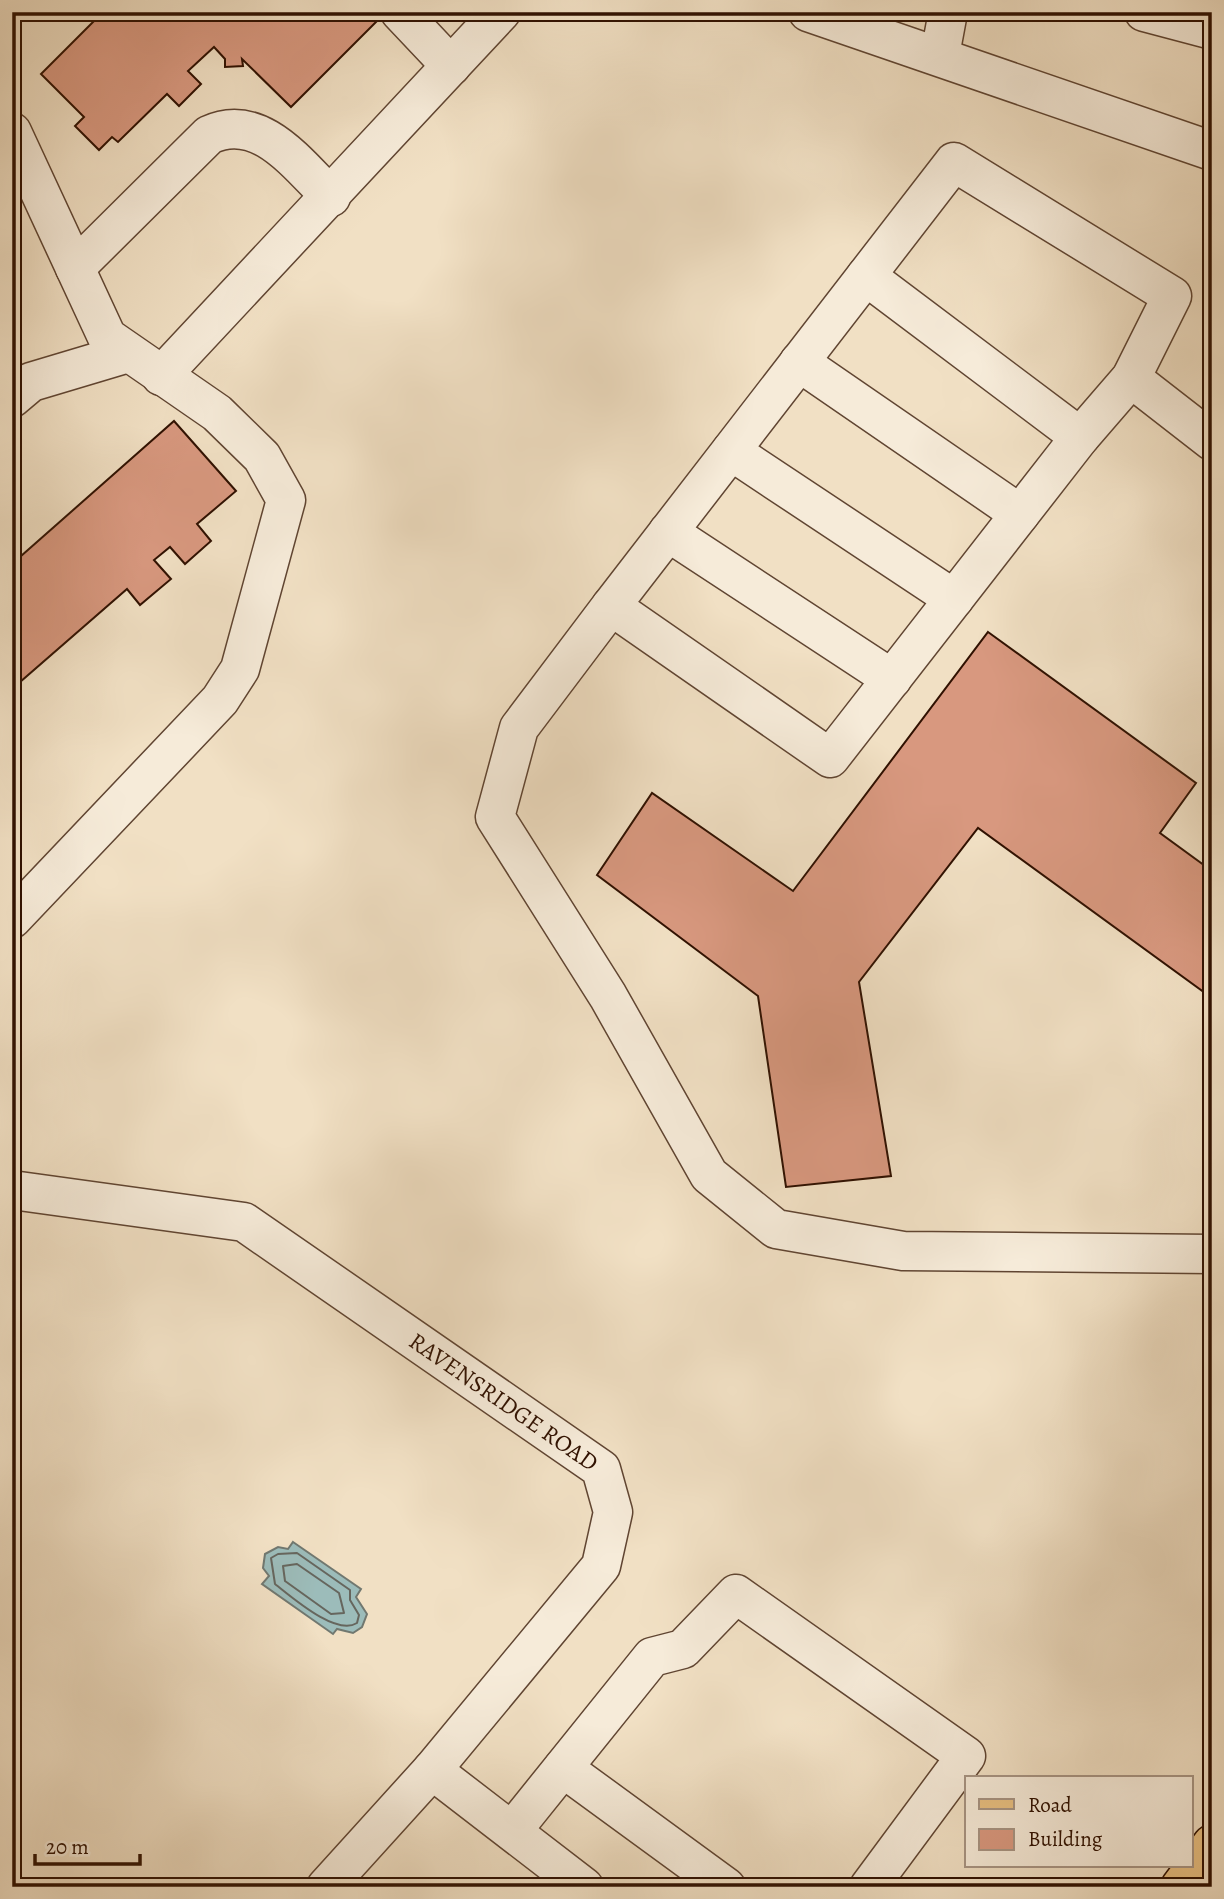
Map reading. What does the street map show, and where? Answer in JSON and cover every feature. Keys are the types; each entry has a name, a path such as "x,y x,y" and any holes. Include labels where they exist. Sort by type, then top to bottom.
{"main road":[{"path":"1180,1887 1212,1844"}],"street":[{"path":"400,12 451,66"},
{"path":"161,376 501,12"},
{"path":"808,12 940,55 1212,151"},
{"path":"940,55 948,12"},
{"path":"1144,12 1212,30"},
{"path":"75,268 209,135 223,128 246,130 269,137 331,197"},
{"path":"12,132 107,337 217,413 262,457 286,500 240,669 220,700 12,919"},
{"path":"611,606 830,758 1080,437 1131,378 1172,296 954,162 611,606 519,728 495,817 608,996 709,1175 776,1229 903,1251 1212,1254"},
{"path":"866,276 1080,437"},
{"path":"12,398 31,382 128,353"},
{"path":"799,362 1020,514"},
{"path":"1131,378 1212,441"},
{"path":"731,451 954,599"},
{"path":"668,533 892,679"},
{"name":"RAVENSRIDGE ROAD","path":"12,1190 244,1222 601,1469 613,1512 601,1566 432,1770 326,1887"},
{"path":"512,1831 652,1657 683,1649 736,1594 966,1756 869,1887"},
{"path":"563,1768 726,1887"},
{"path":"432,1770 584,1887"}],"water":[{"path":"293,1542 361,1589 356,1597 367,1614 362,1627 353,1633 337,1629 333,1634 262,1584 269,1576 263,1568 265,1554 278,1547 288,1549"}],"building":[{"path":"103,12 280,12 283,16 286,12 380,12 383,15 291,107 242,59 243,66 225,67 225,59 214,47 188,71 201,84 179,106 167,94 118,142 112,137 99,150 75,126 84,117 41,74"},
{"path":"174,421 236,491 197,524 211,541 185,564 170,547 154,560 171,579 140,605 127,589 12,689 12,564"},
{"path":"988,632 1196,783 1160,833 1212,871 1212,998 978,828 859,982 891,1176 786,1187 758,996 597,875 652,793 793,891"}]}
